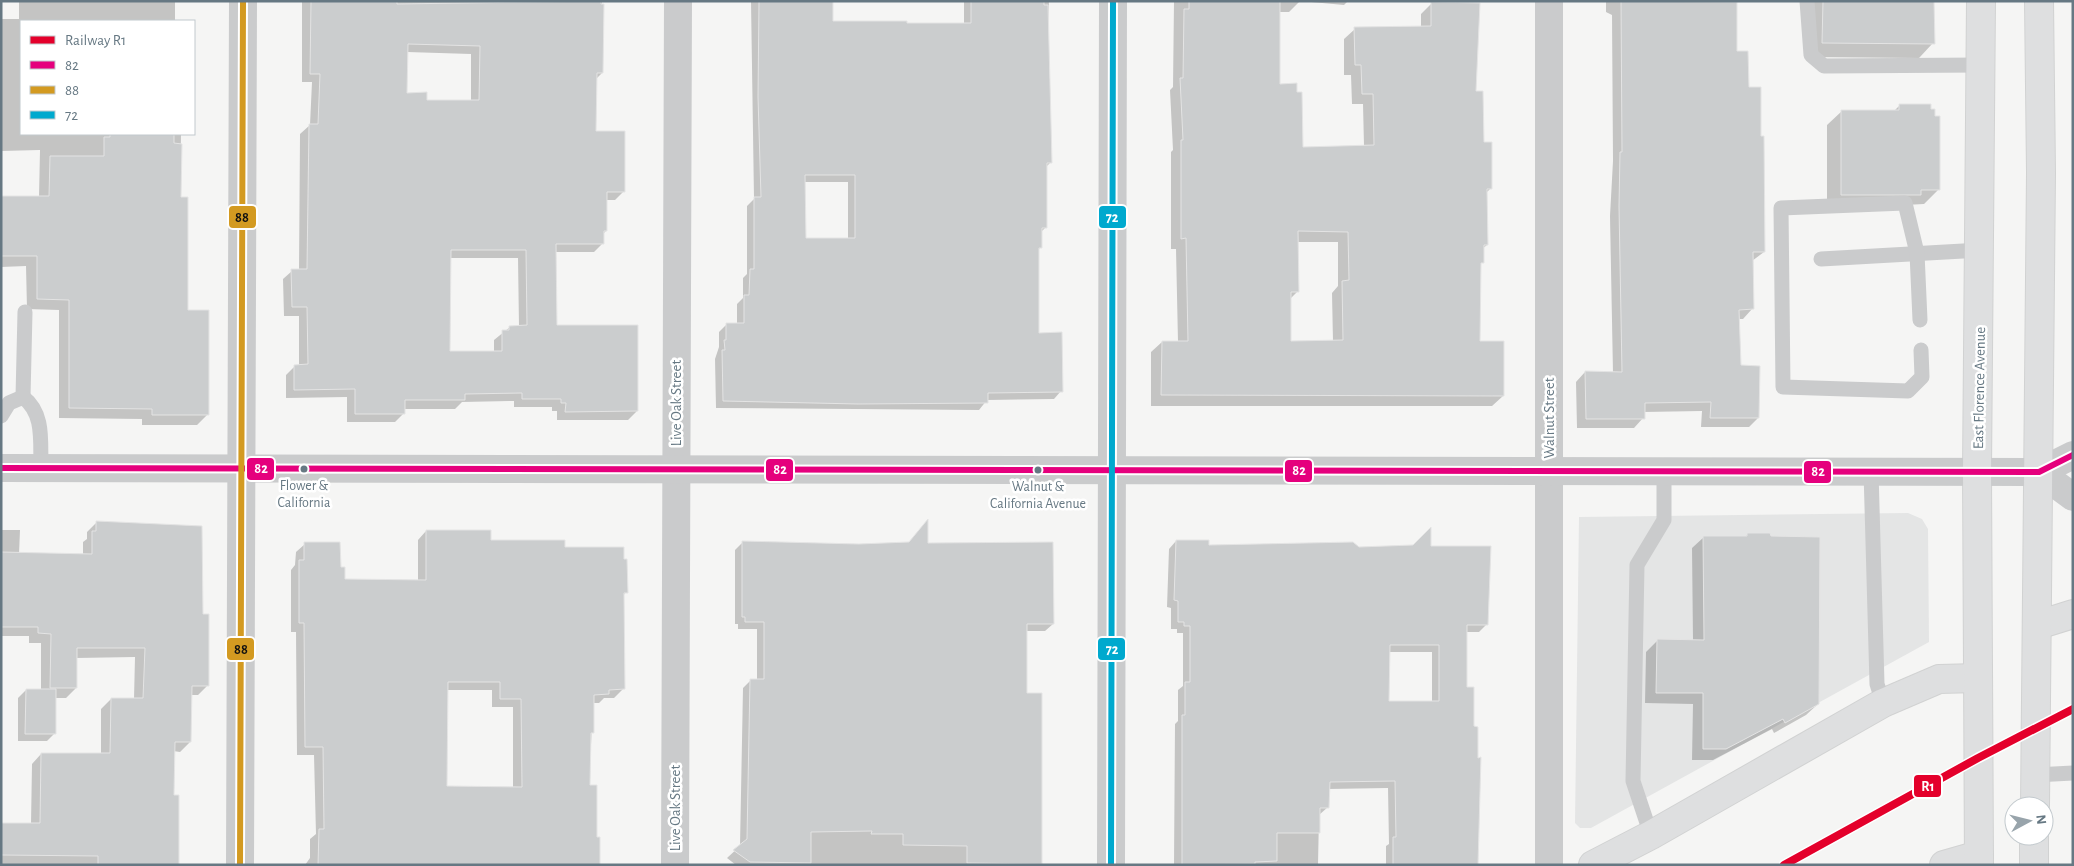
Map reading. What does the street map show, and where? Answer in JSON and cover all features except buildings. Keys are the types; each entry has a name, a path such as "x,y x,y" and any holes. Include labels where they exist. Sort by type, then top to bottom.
{"main road":[{"name":"East Florence Avenue","path":"1979,860 1978,472 1981,250 1981,1"},
{"path":"2035,796 2041,173 2039,1"},
{"path":"2038,625 2073,614"},
{"path":"1593,865 1651,835 1883,703 1939,680 1978,678"},
{"path":"2034,846 2034,865"},
{"path":"1944,865 1979,860"}],"street":[{"path":"240,865 243,1"},
{"name":"Live Oak Street","path":"675,865 678,1"},
{"path":"1111,865 1113,1"},
{"name":"Walnut Street","path":"1549,1 1549,865"},
{"path":"1,468 2039,472 2073,455"},
{"path":"2039,472 2073,497"}],"lane":[{"path":"1807,1 1810,55 1824,66 1981,65"},
{"path":"1920,320 1917,253 1905,203 1782,208 1783,387 1908,391 1922,377 1921,350"},
{"path":"1821,259 1981,250"},
{"path":"23,397 25,312"},
{"path":"1,416 9,403 23,397"},
{"path":"23,397 34,406 38,416 41,468"},
{"path":"1651,835 1633,781 1637,565 1664,520 1664,471"},
{"path":"1871,471 1877,684 1883,703"},
{"path":"2036,775 2073,773"}],"shaded area":[{"path":"1908,513 1922,519 1928,529 1929,642 1591,828 1580,828 1575,823 1579,517"}],"rail line":[{"name":"R1","path":"1784,865 1978,758 2073,709"}],"transit line":[{"name":"88","path":"240,865 243,1"},
{"name":"72","path":"1111,865 1113,1"},
{"name":"82","path":"1,468 2039,472 2073,455"}],"place":[{"name":"Flower & California","path":"304,469"},
{"name":"Walnut & California Avenue","path":"1038,470"}]}
